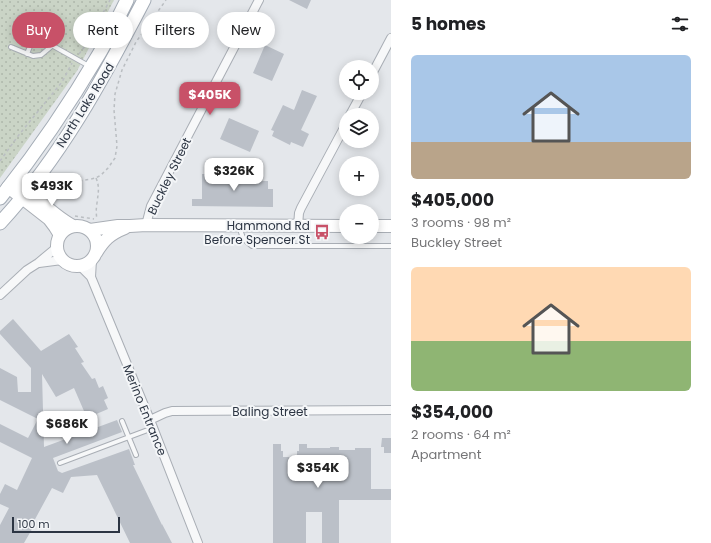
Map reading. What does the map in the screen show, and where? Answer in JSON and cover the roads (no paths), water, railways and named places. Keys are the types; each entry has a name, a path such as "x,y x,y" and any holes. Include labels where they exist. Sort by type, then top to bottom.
{"main road":[{"name":"North Lake Road","path":"0,198 50,133 70,103 100,53 127,0"},
{"name":"North Lake Road","path":"0,223 64,142 96,89 144,0"},
{"path":"12,183 49,219 60,235"},
{"path":"24,194 63,220 74,221 82,226 339,226"},
{"path":"74,221 68,228 63,230 57,241 56,248 62,260 73,266 86,264 94,256 106,239 113,233 130,226"},
{"path":"94,256 97,247 94,235 96,226"},
{"path":"379,226 391,226"}],"street":[{"name":"Buckley Street","path":"146,225 151,206 259,0"},
{"path":"379,61 391,38"},
{"path":"298,226 298,218 301,208 339,137"},
{"path":"0,294 56,248"},
{"name":"Merino Entrance","path":"91,277 94,256"},
{"path":"38,263 62,260"},
{"name":"Merino Entrance","path":"80,266 91,277 152,424 198,543"},
{"name":"Baling Street","path":"152,424 165,414 172,411 391,410"}],"lane":[{"path":"10,47 33,56 41,55 49,48"},
{"path":"27,54 29,48"},
{"path":"57,48 91,67"},
{"path":"240,225 241,235 246,242 252,246 391,246"},
{"path":"122,421 136,455"},
{"path":"60,463 129,438 152,424"}],"place":[{"name":"Hammond Rd Before Spencer St","path":"322,232"}]}
